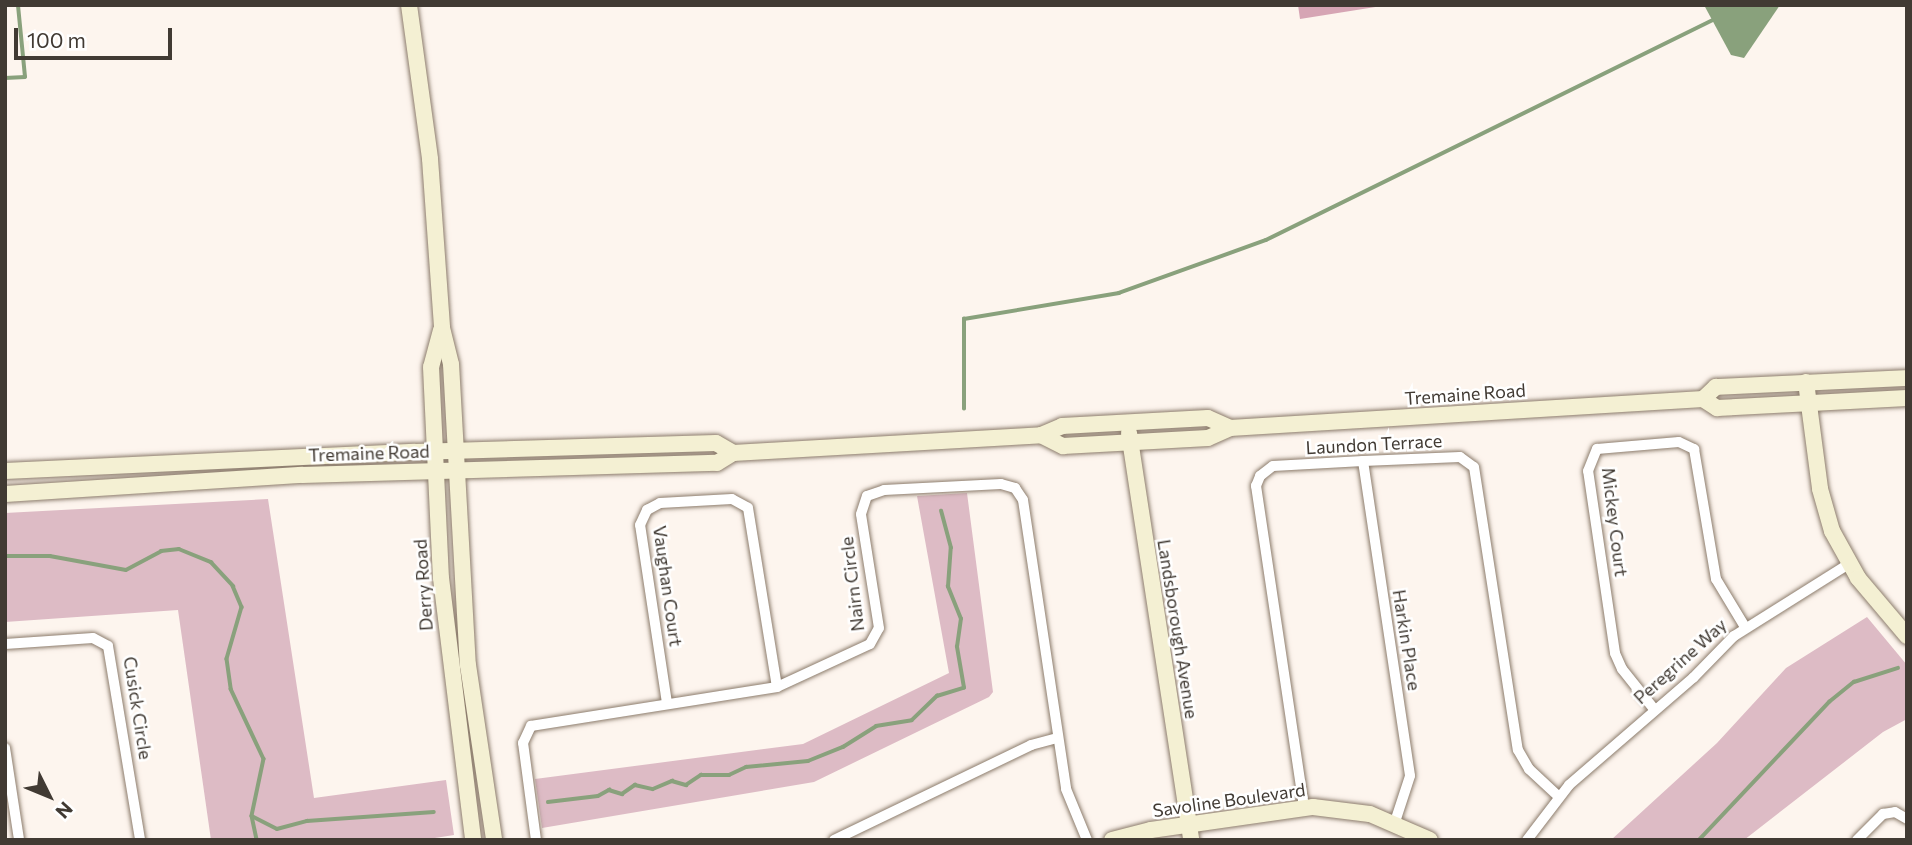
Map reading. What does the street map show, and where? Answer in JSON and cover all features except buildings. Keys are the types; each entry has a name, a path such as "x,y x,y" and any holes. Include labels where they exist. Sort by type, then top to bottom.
{"main road":[{"name":"Derry Road","path":"409,5 430,159 442,328 451,364 468,665 494,840"},
{"name":"Derry Road","path":"442,328 431,367 435,470 446,644 473,840"},
{"name":"Tremaine Road","path":"1703,399 1716,387 1907,378"},
{"path":"1806,382 1824,505 1849,564 1907,636"},
{"name":"Tremaine Road","path":"1041,435 1063,446 1209,438 1230,428 1703,399 1717,408 1907,398"},
{"name":"Tremaine Road","path":"5,494 435,470 717,463 733,453 1041,435 1062,426 1208,418 1230,428"},
{"name":"Landsborough Avenue","path":"1128,423 1189,832"},
{"name":"Tremaine Road","path":"5,471 454,450 716,443 733,453"},
{"name":"Savoline Boulevard","path":"1112,840 1189,832 1304,807 1355,811 1395,822 1430,840"}],"street":[{"name":"Mickey Court","path":"1654,709 1622,669 1615,653 1588,471 1597,449 1679,442 1694,449 1717,584 1745,627"},
{"name":"Laundon Terrace","path":"1304,807 1256,486 1260,476 1273,466 1460,457 1474,467 1518,750 1529,769 1559,797"},
{"name":"Harkin Place","path":"1363,461 1410,776 1395,822"},
{"name":"Nairn Circle","path":"536,840 523,743 526,730 538,723 777,687 870,644 877,636 861,514 867,496 884,490 1007,485 1023,500 1068,800 1087,840"},
{"name":"Vaughan Court","path":"667,703 640,524 647,510 660,503 732,499 748,508 777,687"},
{"name":"Peregrine Way","path":"1527,840 1559,797 1745,627 1849,564"},
{"name":"Cusick Circle","path":"5,644 93,638 108,646 140,840"},
{"path":"834,840 1031,745 1058,738"},
{"path":"5,748 18,834 5,831"},
{"path":"1857,840 1888,812 1907,819"}],"shaded area":[{"path":"1298,5 1388,5 1300,19"},
{"path":"1704,5 1780,5 1744,58 1731,55"},
{"path":"967,493 993,692 989,697 814,782 542,828 535,779 803,744 949,673 917,496"},
{"path":"268,499 314,798 446,780 454,835 422,840 211,840 178,610 5,622 5,513"},
{"path":"1867,617 1907,665 1907,719 1883,732 1744,840 1611,840 1717,743 1786,668"}],"waterway":[{"path":"5,78 25,77 18,5"},
{"path":"964,409 964,319 1119,293 1266,240 1712,21"},
{"path":"548,802 598,796 609,790 622,794 635,785 653,789 672,781 686,785 701,775 729,775 746,767 808,761 843,747 876,726 912,720 937,696 964,688 957,647 961,619 948,587 951,548 941,511"},
{"path":"5,556 50,556 126,570 161,551 179,549 211,562 233,586 242,607 227,659 231,689 264,759 252,816 257,840"},
{"path":"1699,840 1829,702 1854,682 1898,668"},
{"path":"252,816 277,829 307,821 434,812"}]}
